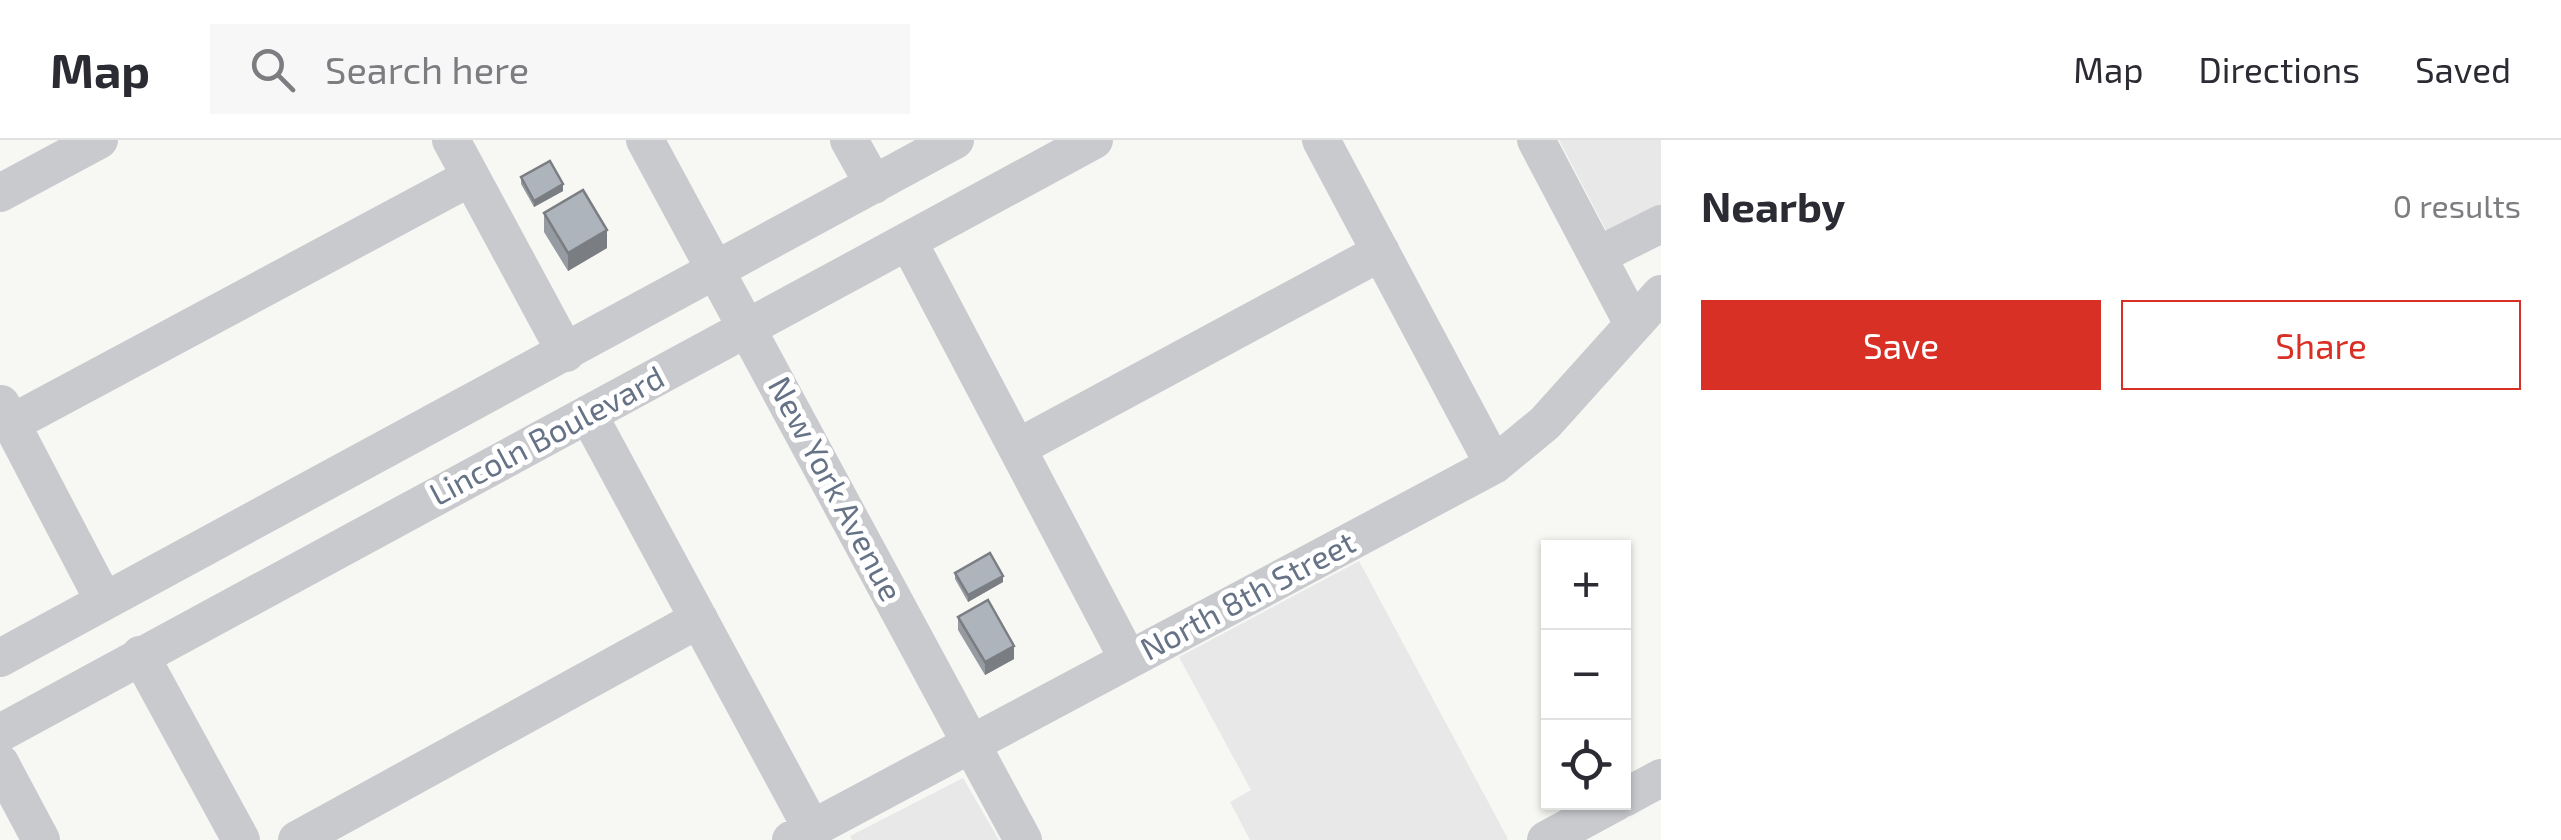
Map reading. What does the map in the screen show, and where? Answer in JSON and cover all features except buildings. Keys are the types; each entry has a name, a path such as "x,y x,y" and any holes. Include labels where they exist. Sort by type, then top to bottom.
{"street":[{"path":"0,193 100,140"},
{"path":"451,140 566,353"},
{"name":"New York Avenue","path":"645,140 1023,840"},
{"path":"849,140 874,185"},
{"name":"Lincoln Boulevard","path":"0,658 955,140"},
{"name":"Lincoln Boulevard","path":"0,733 1094,140"},
{"path":"1321,140 1494,465"},
{"path":"1536,140 1632,324"},
{"path":"104,601 6,412 471,177"},
{"path":"1597,256 1661,224"},
{"path":"909,243 1128,659"},
{"path":"1017,448 1381,252"},
{"name":"North 8th Street","path":"802,834 1494,465 1546,423 1661,294"},
{"path":"588,414 698,619 802,834"},
{"path":"323,483 353,540"},
{"path":"297,840 698,619"},
{"path":"140,655 241,840"},
{"path":"0,763 41,840"},
{"path":"1631,794 1661,778"},
{"path":"1546,840 1601,810"}],"shaded area":[{"path":"1559,140 1661,140 1661,212 1607,232"},
{"path":"1359,561 1508,839 1250,840 1230,802 1251,790 1179,657"},
{"path":"963,778 999,840 852,840 850,836"}]}
